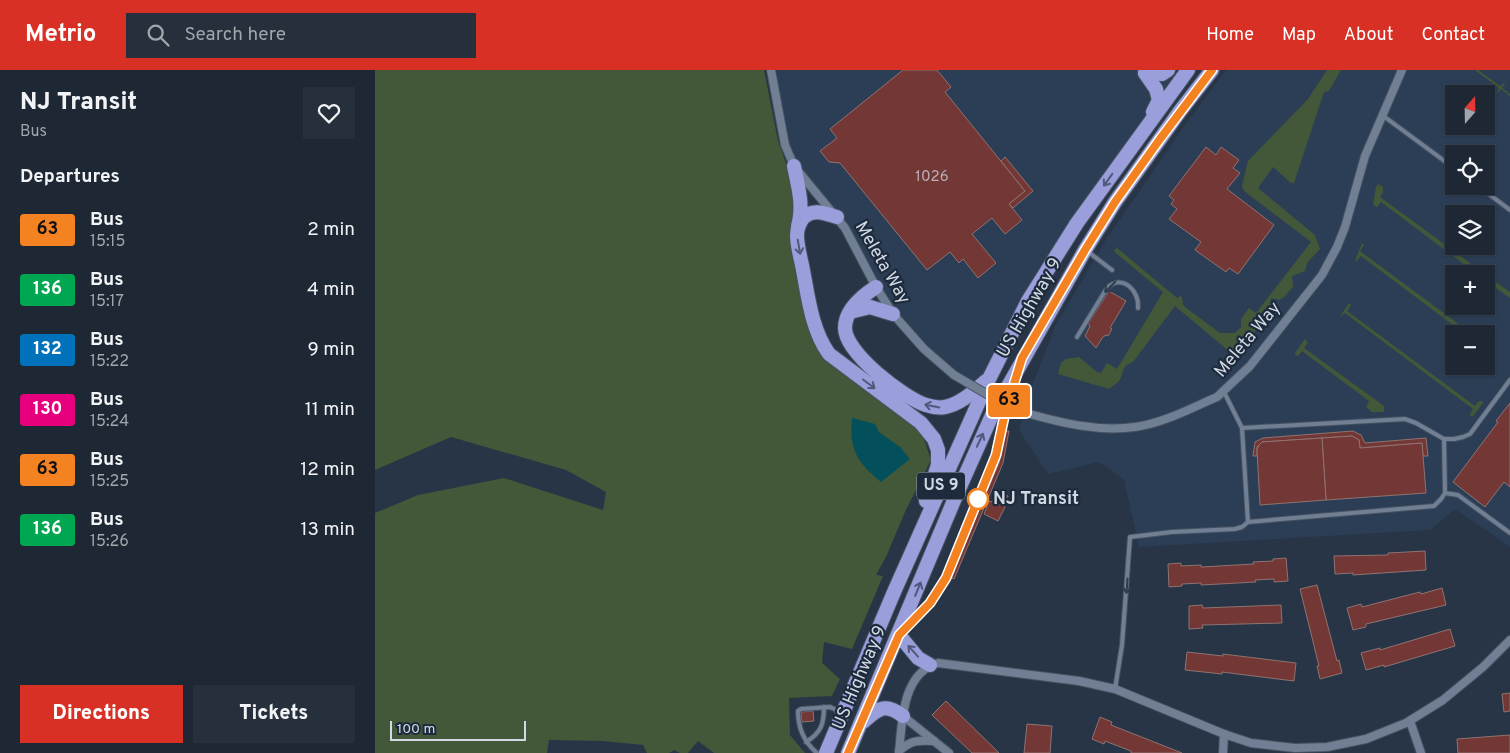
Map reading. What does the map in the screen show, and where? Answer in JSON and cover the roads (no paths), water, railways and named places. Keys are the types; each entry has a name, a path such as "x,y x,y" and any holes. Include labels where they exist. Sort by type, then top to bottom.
{"highway":[{"path":"1143,72 1162,74 1168,70"},
{"name":"US Highway 9","path":"826,753 894,592 989,379 1028,301 1077,223 1188,70"},
{"name":"US Highway 9","path":"849,753 973,455 1022,358 1085,250 1121,194 1212,70"},
{"path":"1127,152 1159,100 1156,89 1143,72"},
{"path":"794,166 801,198 801,216 797,235 815,326 822,344 829,354 921,423 935,439 938,450 938,465 894,592"},
{"path":"798,227 804,218 813,212 824,213 837,218"},
{"path":"876,287 860,298 850,312 845,328 852,346 882,376 919,402 935,407 951,406 965,398 989,379"},
{"path":"850,312 870,307 893,314"},
{"path":"899,635 919,658 930,665"},
{"path":"860,724 879,709 891,709 903,716"}],"street":[{"name":"Meleta Way","path":"771,70 785,145 794,166 845,228 876,287 893,314 924,349 954,375 1004,404 1026,413 1067,424 1090,427 1135,427 1169,418 1217,397 1250,366 1322,275 1339,241 1365,156 1402,70"},
{"path":"899,752 903,716 909,692 921,672 938,662 1079,681 1115,689 1224,734 1251,743 1295,748 1327,747 1366,739 1410,721 1443,700 1483,667 1510,640"},
{"path":"903,716 949,753"},
{"path":"1410,721 1421,753"},
{"path":"1223,753 1224,734"},
{"path":"899,752 907,744 914,741 935,741"}],"lane":[{"path":"1382,115 1445,161"},
{"path":"1490,195 1510,210"},
{"path":"1085,250 1112,270"},
{"path":"1077,337 1111,283 1116,281 1122,282 1136,293 1139,301 1138,308"},
{"path":"899,635 930,603 946,578 996,455 1005,413 1022,358"},
{"path":"1242,428 1405,418 1444,438 1454,439 1470,434 1510,380"},
{"path":"1224,392 1242,428 1248,522"},
{"path":"1115,689 1122,645 1130,537 1172,532 1235,529 1242,527 1248,522 1434,506 1445,493 1444,438"},
{"path":"1445,493 1458,495 1510,533"},
{"path":"806,742 815,737 819,730 824,720 824,707"},
{"path":"817,753 806,742 799,724 798,711 801,709 830,707 843,713"}],"place":[{"name":"NJ Transit","path":"978,499"}]}
